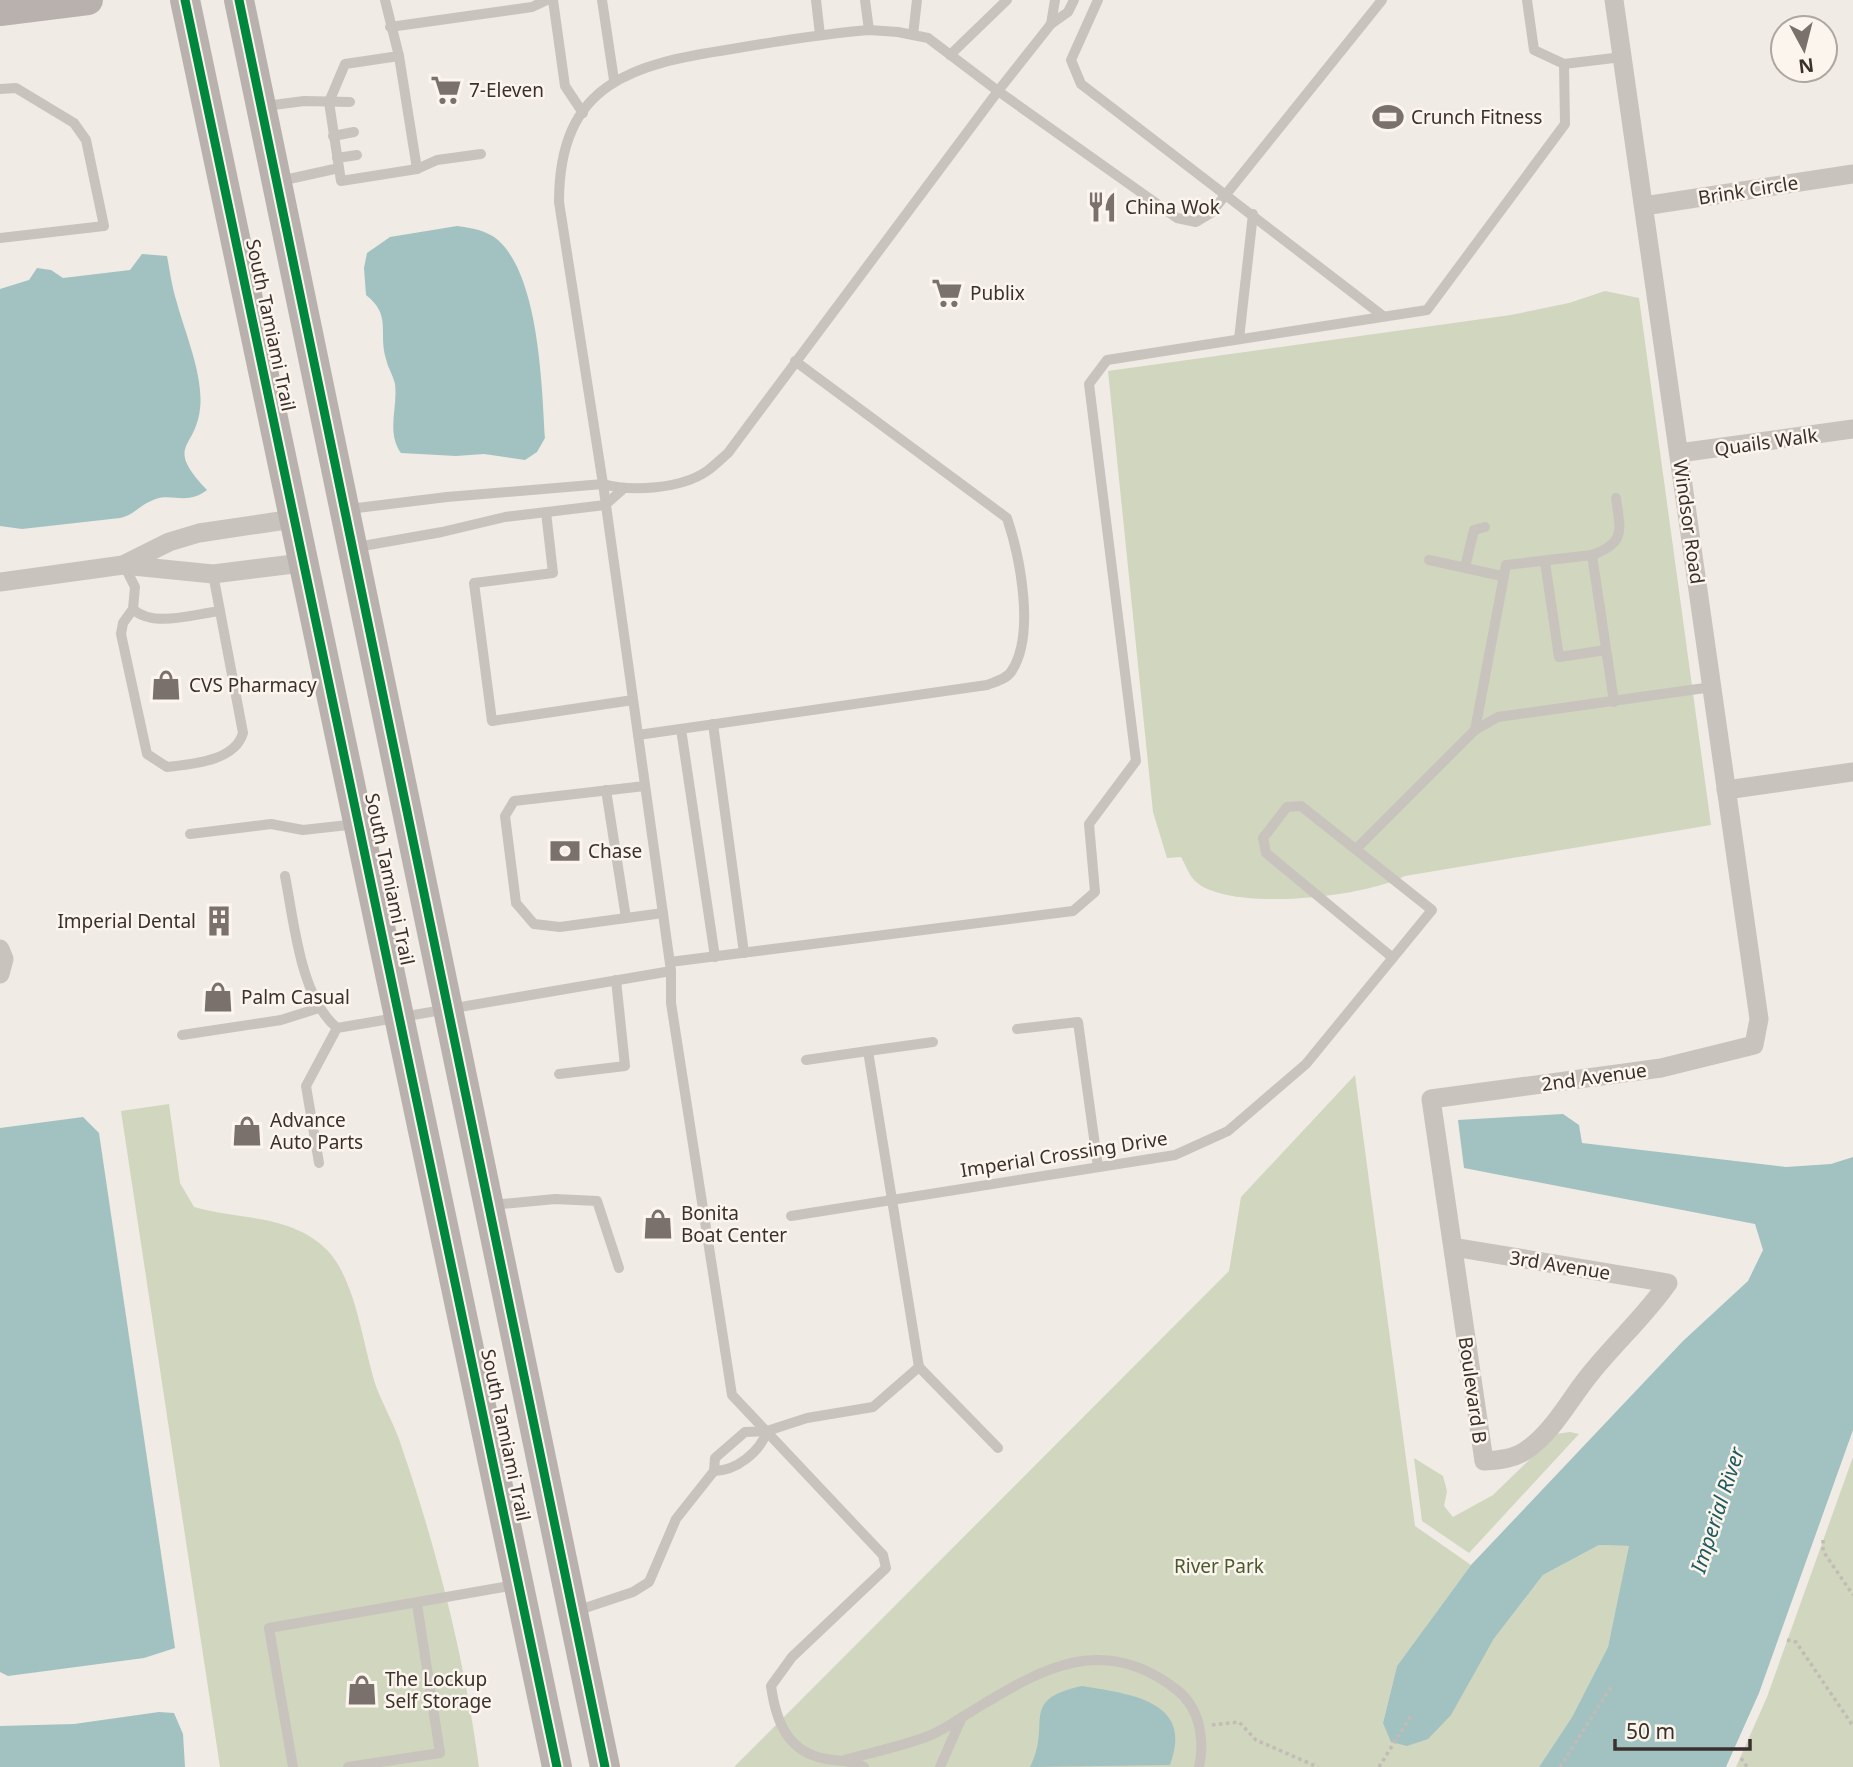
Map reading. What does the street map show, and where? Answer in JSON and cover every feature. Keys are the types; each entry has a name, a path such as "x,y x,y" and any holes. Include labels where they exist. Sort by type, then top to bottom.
{"main road":[{"path":"0,11 88,0"},
{"name":"South Tamiami Trail","path":"185,0 302,563 361,824 557,1767"},
{"name":"South Tamiami Trail","path":"240,0 605,1767"}],"street":[{"name":"Windsor Road","path":"1614,0 1759,1019 1754,1045"},
{"name":"Brink Circle","path":"1644,206 1853,174"},
{"name":"Quails Walk","path":"1679,453 1853,429"},
{"path":"123,565 169,542 200,533 293,519"},
{"path":"0,582 123,565 213,574 302,563"},
{"path":"1726,790 1853,772"},
{"path":"0,948 4,959 0,974"},
{"name":"2nd Avenue","path":"1431,1099 1661,1068 1754,1045"},
{"name":"Boulevard B","path":"1431,1099 1484,1461 1506,1459 1525,1451 1540,1437 1590,1374 1644,1317 1668,1283"},
{"name":"3rd Avenue","path":"1453,1247 1668,1283"}],"lane":[{"path":"385,0 390,27 400,56 400,94 408,147 417,169"},
{"path":"390,27 532,7 547,0"},
{"path":"553,0 565,86 583,113"},
{"path":"602,0 614,80"},
{"path":"816,0 820,35"},
{"path":"865,0 869,30"},
{"path":"913,35 917,0"},
{"path":"950,55 1007,0"},
{"path":"1051,24 1055,0"},
{"path":"345,509 447,497 603,484 622,490 679,482 705,472 728,453 998,90 1051,24 1068,12 1074,0"},
{"path":"1098,0 1071,60 1081,84 1227,193 1383,316"},
{"path":"864,1767 823,1759 801,1749 787,1736 775,1714 771,1686 792,1657 886,1568 883,1555 732,1395 671,1003 671,966 603,484 559,202 559,180 565,152 591,100 614,80 650,64 681,56 869,30 928,38 1177,218 1196,222 1210,213 1227,193 1382,0"},
{"path":"1527,0 1534,50 1564,64 1622,57"},
{"path":"400,56 345,64 329,102 341,181 417,169 437,160 481,154"},
{"path":"337,1028 446,1007 615,980 715,957 1073,911 1095,892 1088,824 1136,761 1089,384 1107,360 1427,310 1565,124 1564,64"},
{"path":"0,89 16,88 74,123 86,140 104,226 0,238"},
{"path":"262,107 304,100 350,102"},
{"path":"333,136 354,132"},
{"path":"276,182 357,155"},
{"path":"1239,339 1254,214"},
{"path":"638,735 987,685 1009,675 1022,649 1022,595 1015,541 1007,518 795,361"},
{"path":"353,547 546,512 605,505 622,490"},
{"path":"1475,730 1506,565 1592,555 1612,548 1621,533 1616,498"},
{"path":"546,512 553,573 474,583 492,721 633,700"},
{"path":"1465,567 1474,530 1485,527"},
{"path":"1592,555 1614,702"},
{"path":"1429,560 1502,576"},
{"path":"1545,562 1559,657 1606,650"},
{"path":"123,565 135,587 133,609 123,623 121,634 147,754 167,767 229,754 240,744 243,733 213,574"},
{"path":"133,609 141,617 163,618 220,611"},
{"path":"1393,957 1266,853 1263,838 1287,807 1301,806 1356,849 1475,730 1498,717 1712,687"},
{"path":"713,724 744,953"},
{"path":"681,729 715,957"},
{"path":"645,786 514,801 505,816 516,903 534,924 560,928 663,913"},
{"path":"606,790 626,918"},
{"path":"190,834 271,824 303,830 361,824"},
{"name":"Imperial Crossing Drive","path":"791,1216 1175,1155 1228,1131 1306,1065 1432,910 1356,849"},
{"path":"285,876 303,962 319,1008 337,1028"},
{"path":"559,1074 625,1066 615,980"},
{"path":"182,1035 281,1020 319,1008"},
{"path":"1017,1030 1078,1022 1098,1167"},
{"path":"319,1163 306,1086 337,1028"},
{"path":"806,1060 933,1042"},
{"path":"869,1051 919,1367 998,1448"},
{"path":"488,1206 555,1199 597,1201 619,1268"},
{"path":"572,1612 633,1592 649,1582 676,1519 714,1471 715,1458 745,1433 767,1431 807,1418 873,1407 919,1367"},
{"path":"714,1471 729,1471 763,1444 767,1431"},
{"path":"293,1767 269,1628 519,1584"},
{"path":"348,1767 440,1753 417,1604"},
{"path":"840,1761 932,1735 1026,1678 1051,1667 1099,1660 1118,1662 1163,1679 1185,1696 1200,1728 1203,1749 1199,1767"},
{"path":"940,1767 963,1716"}],"path":[{"path":"1823,1540 1823,1551 1853,1595"},
{"path":"1787,1640 1796,1642 1853,1726"},
{"path":"1560,1767 1611,1686"},
{"path":"1379,1767 1412,1714"},
{"path":"1200,1728 1239,1722 1256,1740 1318,1767"},
{"path":"1741,1758 1747,1767"}],"green space":[{"path":"1605,291 1639,298 1711,825 1405,876 1386,884 1330,895 1266,899 1237,897 1212,891 1195,881 1181,857 1167,858 1153,812 1108,371 1511,315 1569,303"},
{"name":"River Park","path":"1355,1075 1415,1526 1471,1565 1397,1666 1383,1723 1493,1640 1543,1575 1599,1545 1630,1546 1608,1647 1572,1717 1539,1767 734,1767 1229,1271 1241,1197"},
{"path":"169,1104 180,1183 194,1207 264,1220 297,1230 313,1238 327,1250 346,1279 377,1389 400,1441 438,1566 458,1646 479,1767 220,1767 121,1111"},
{"path":"1556,1434 1579,1434 1469,1553 1422,1521 1414,1458 1443,1476 1447,1491 1444,1506 1453,1517 1493,1495"},
{"path":"1853,1457 1853,1767 1736,1767 1767,1697"}],"water":[{"path":"457,226 484,232 498,240 512,257 530,305 540,362 545,438 537,452 525,460 484,454 456,456 401,453 394,437 395,384 384,349 382,317 374,302 366,295 364,268 367,253 390,237"},
{"path":"142,254 167,256 175,297 199,383 200,409 185,455 187,464 207,490 193,497 153,500 120,518 22,529 0,526 0,289 29,280 37,268 51,270 63,278 130,270"},
{"name":"Imperial River","path":"1563,1114 1579,1125 1582,1143 1786,1167 1831,1164 1853,1157 1853,1430 1759,1693 1726,1767 1539,1767 1572,1717 1608,1647 1629,1546 1599,1545 1543,1575 1493,1640 1451,1715 1428,1739 1407,1746 1391,1742 1383,1723 1397,1666 1471,1565 1683,1341 1748,1281 1763,1250 1755,1224 1464,1168 1458,1120"},
{"path":"83,1117 99,1133 175,1648 144,1658 8,1676 0,1672 0,1128"},
{"path":"1082,1686 1137,1697 1166,1714 1173,1726 1175,1743 1170,1765 1030,1767 1039,1738 1043,1706 1050,1698"},
{"path":"159,1712 174,1713 183,1734 185,1767 0,1767 0,1726 74,1724"}],"cycle path":[{"path":"185,0 557,1767"},
{"path":"239,0 605,1767"}],"place":[{"name":"7-Eleven","path":"446,90"},
{"name":"Crunch Fitness","path":"1388,117"},
{"name":"China Wok","path":"1102,207"},
{"name":"Publix","path":"947,293"},
{"name":"CVS Pharmacy","path":"166,685"},
{"name":"Chase","path":"565,851"},
{"name":"Imperial Dental","path":"219,921"},
{"name":"Palm Casual","path":"218,997"},
{"name":"Advance Auto Parts","path":"247,1131"},
{"name":"Bonita Boat Center","path":"658,1224"},
{"name":"The Lockup Self Storage","path":"362,1690"}]}
